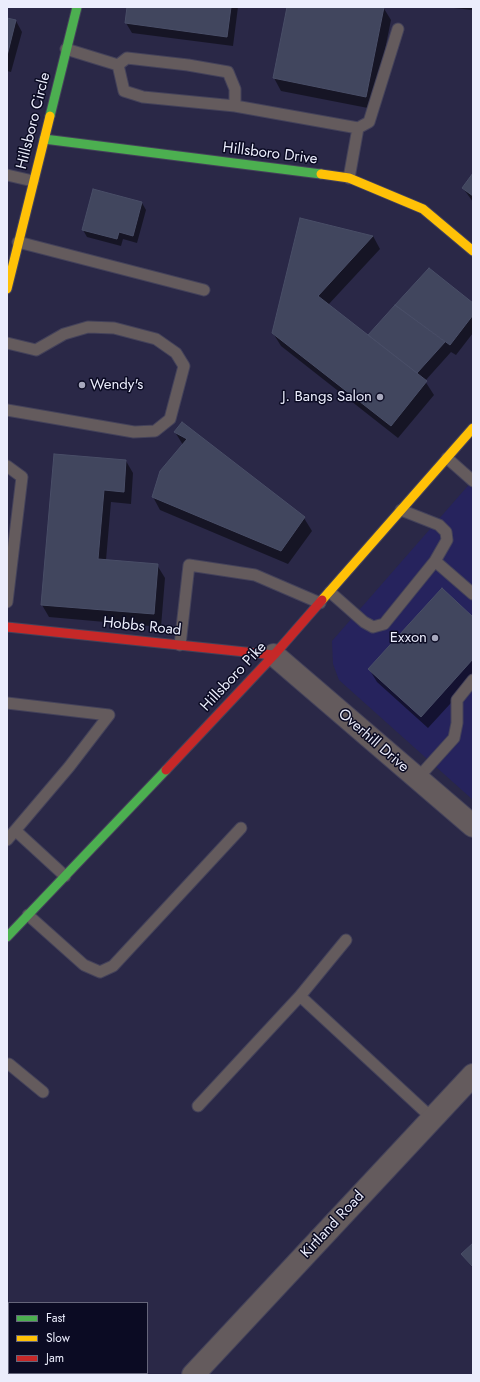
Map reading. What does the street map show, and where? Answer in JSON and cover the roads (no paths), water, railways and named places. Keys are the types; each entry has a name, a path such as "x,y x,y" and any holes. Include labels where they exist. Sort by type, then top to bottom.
{"street":[{"name":"Hillsboro Circle","path":"7,289 77,7"},
{"name":"Hillsboro Drive","path":"44,139 349,178 423,208 473,251"},
{"name":"Hillsboro Pike","path":"7,937 274,655 473,428"},
{"name":"Hobbs Road","path":"7,627 274,655"},
{"name":"Overhill Drive","path":"274,655 417,779 472,822"},
{"name":"Kirtland Road","path":"193,1375 473,1075"}],"lane":[{"path":"118,65 124,91 143,97 234,106 358,128 368,122 398,29"},
{"path":"66,49 118,65"},
{"path":"118,65 127,58 188,65 228,72 236,89 234,106"},
{"path":"349,178 358,128"},
{"path":"7,175 33,181"},
{"path":"18,242 204,290"},
{"path":"7,343 36,350 64,334 88,327 114,328 156,339 176,353 184,366 170,419 155,431 134,432 7,410"},
{"path":"447,458 473,481"},
{"path":"7,466 22,477 7,602"},
{"path":"330,592 364,622 373,627 384,624 435,560 447,540 446,532 439,526 401,510"},
{"path":"435,560 473,594"},
{"path":"180,645 189,565 255,575 320,603"},
{"path":"417,779 454,738 457,723 457,700 473,680"},
{"path":"7,703 110,715 69,767 7,840"},
{"path":"28,915 84,965 100,972 113,966 241,828"},
{"path":"16,831 65,876"},
{"path":"198,1106 300,996 346,940"},
{"path":"300,996 433,1118"},
{"path":"7,1065 9,1064 43,1092"}],"place":[{"name":"Wendy's","path":"82,385"},
{"name":"J. Bangs Salon","path":"380,397"},
{"name":"Exxon","path":"435,638"}]}
